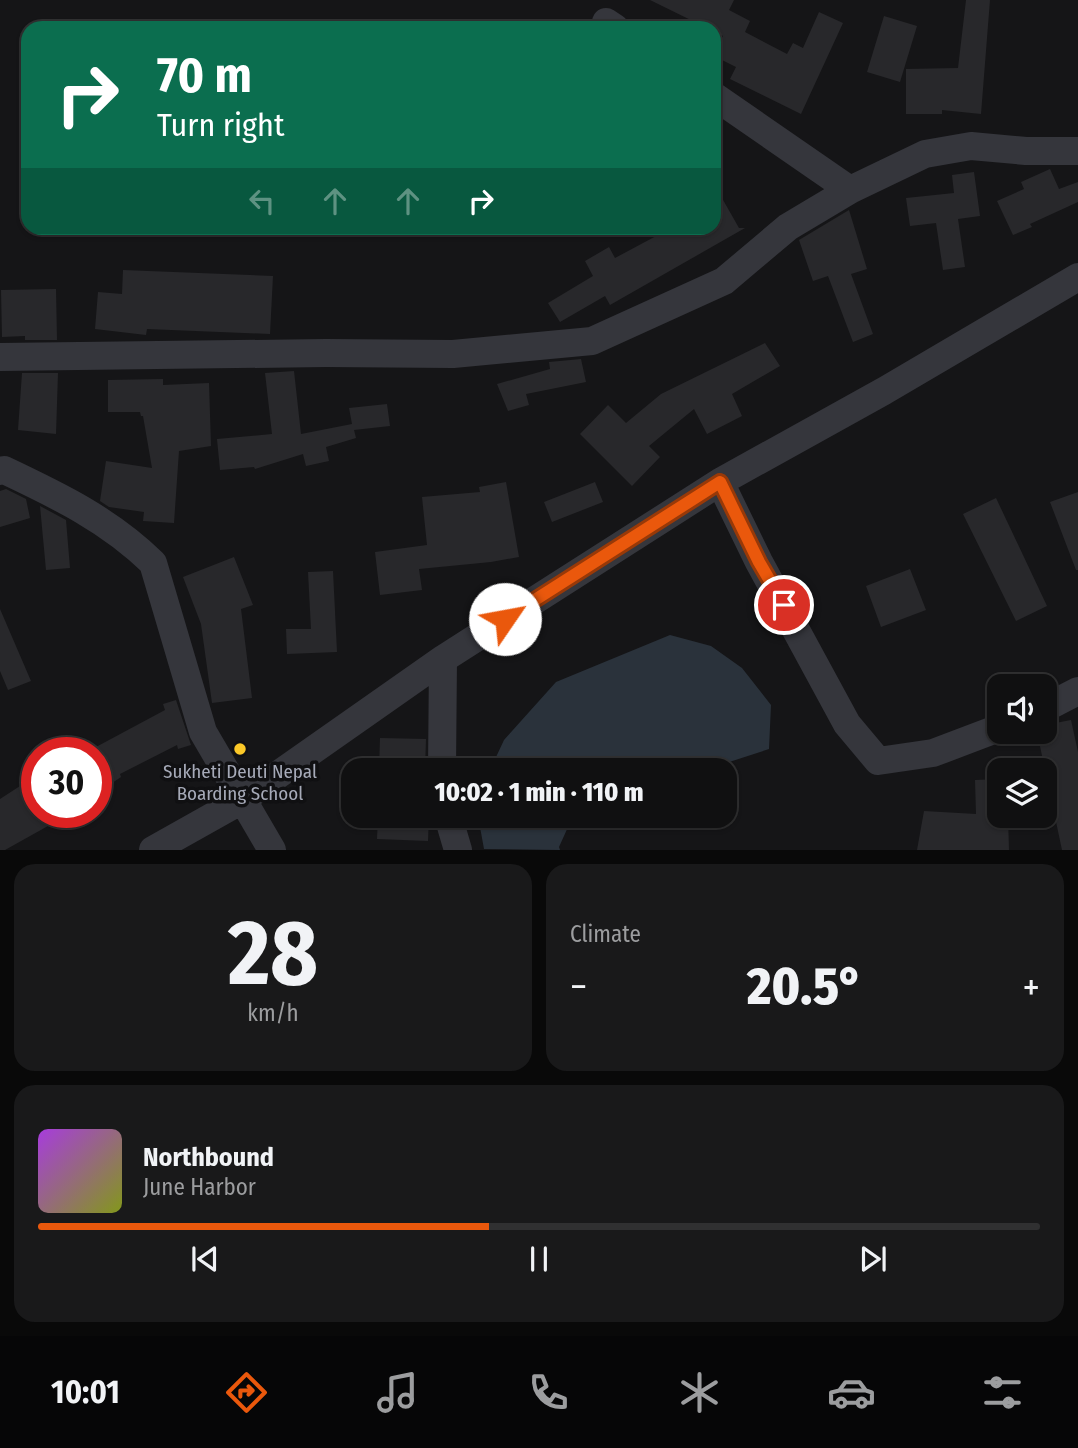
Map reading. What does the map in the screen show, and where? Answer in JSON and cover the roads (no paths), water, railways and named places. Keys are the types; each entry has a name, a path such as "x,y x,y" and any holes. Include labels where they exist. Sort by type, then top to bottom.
{"street":[{"path":"721,101 850,190"},
{"path":"0,357 453,354 593,341 724,281 788,227 850,190 925,154 971,146 1026,151 1078,151"},
{"path":"153,849 242,800 443,659 720,482 884,391 1078,277"},
{"path":"0,471 4,470 78,506 138,548 153,563 203,732 272,849"},
{"path":"720,482 759,562 847,724 878,761 933,753 987,733"},
{"path":"442,758 443,659"},
{"path":"1057,702 1078,691"},
{"path":"452,828 458,849"}],"place":[{"name":"Sukheti Deuti Nepal Boarding School","path":"240,749"}]}
